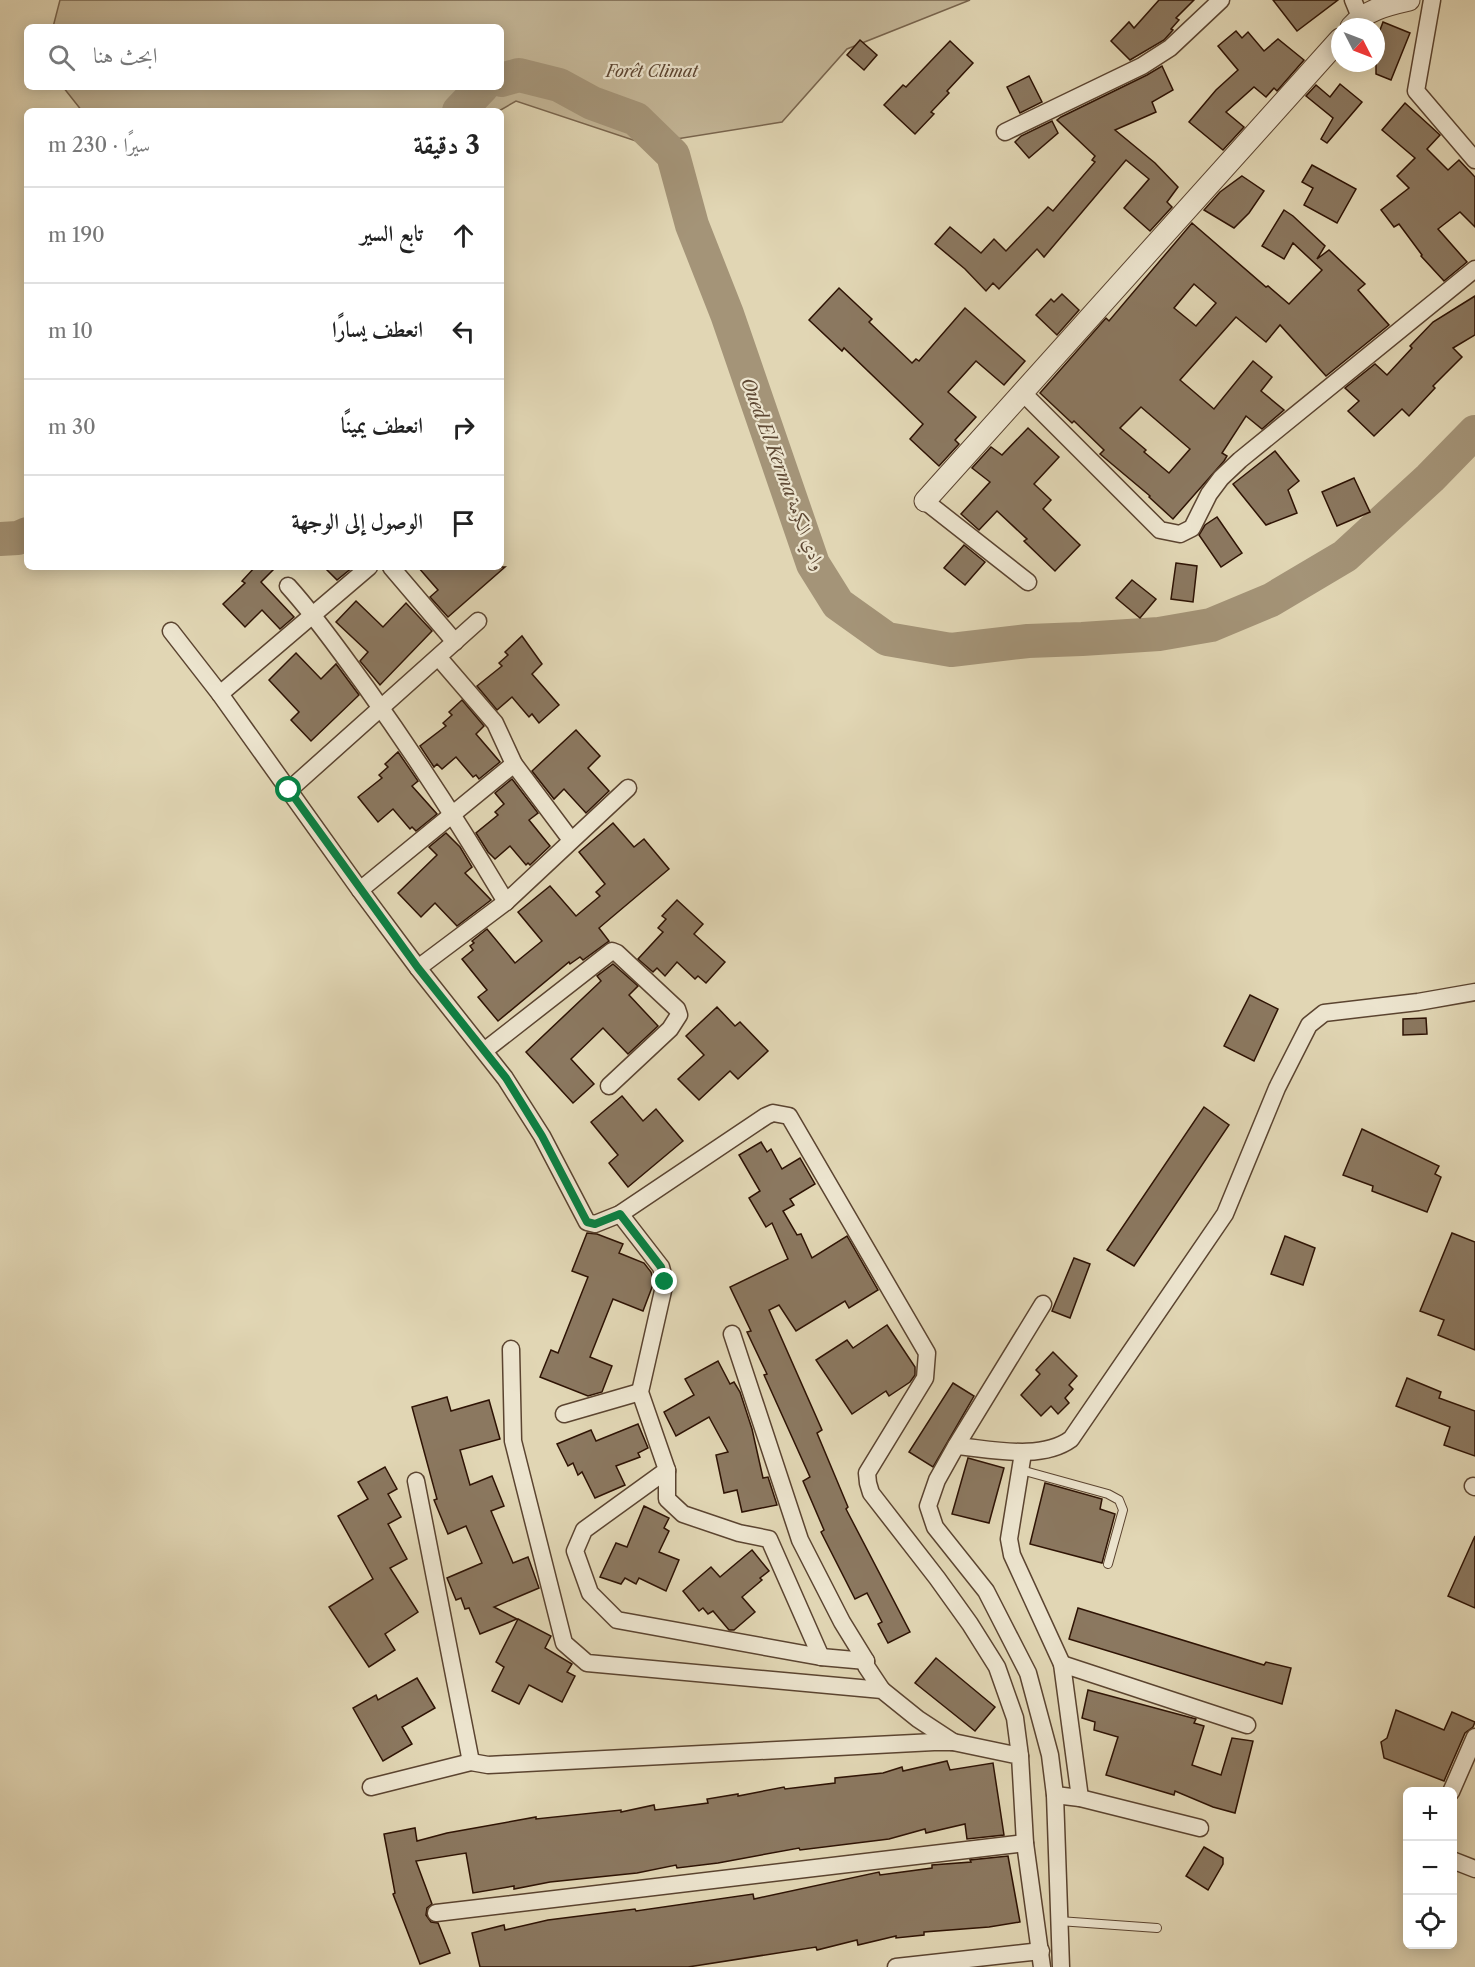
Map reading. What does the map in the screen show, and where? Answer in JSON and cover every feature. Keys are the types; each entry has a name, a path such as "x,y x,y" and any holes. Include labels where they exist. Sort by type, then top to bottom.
{"street":[{"path":"1005,132 1142,66 1170,48 1221,0"},
{"path":"1354,15 1409,0"},
{"path":"1432,0 1416,91 1475,160"},
{"path":"1028,582 925,501 1331,49"},
{"path":"1022,392 1160,530 1180,534 1192,528 1209,494 1221,478 1240,460 1475,269"},
{"path":"220,694 366,570"},
{"path":"393,570 455,642"},
{"path":"288,586 314,615 454,814 506,902"},
{"path":"289,790 478,621"},
{"path":"171,631 220,694 418,968 506,1078 542,1136 587,1222 595,1224 620,1214 766,1116 773,1113 789,1116 927,1353 925,1378 867,1473 868,1483 871,1493 957,1606 997,1667 1015,1718 1020,1756 1025,1843 1041,1959 896,1967"},
{"path":"439,658 495,723 514,764 571,840"},
{"path":"360,890 514,764"},
{"path":"418,968 506,902 628,788"},
{"path":"484,1051 612,951 677,1009 679,1015 670,1029 609,1086"},
{"path":"956,1446 1023,1453 1062,1446 1071,1439 1225,1214 1277,1088 1309,1025 1324,1013 1418,1002 1475,992"},
{"path":"620,1214 661,1267 665,1282 640,1392 667,1470 667,1499 683,1514 739,1533 769,1539 821,1657"},
{"path":"1043,1304 956,1446 937,1480 928,1506 935,1527 986,1591 1028,1673 1050,1755 1055,1795 1061,1967"},
{"path":"732,1334 800,1540 842,1622 882,1690 918,1719 953,1742"},
{"path":"511,1349 513,1441 564,1642 588,1663 882,1690"},
{"path":"564,1414 640,1392"},
{"path":"1023,1453 1009,1539 1012,1555 1062,1664 1080,1798"},
{"path":"667,1470 584,1530 575,1551 590,1593 617,1620 821,1657 866,1661"},
{"path":"416,1481 471,1762"},
{"path":"1062,1664 1247,1725"},
{"path":"1453,1787 1475,1737"},
{"path":"371,1787 471,1762 488,1765 953,1742 1020,1756"},
{"path":"1055,1795 1080,1798 1200,1828"},
{"path":"436,1913 1025,1843"},
{"path":"1457,1862 1475,1869"}],"lane":[{"path":"1021,1470 1108,1494 1119,1500 1123,1510 1108,1564"},
{"path":"1059,1921 1157,1928"}],"green space":[{"name":"Forêt Climat","path":"60,0 970,0 847,49 782,122 645,144 516,101 504,108 80,108 65,90 504,90 504,24 54,24"}],"building":[{"path":"1159,0 1194,0 1176,18 1179,20 1164,40 1130,60 1111,41 1129,22 1134,28"},
{"path":"1273,0 1338,0 1297,31"},
{"path":"1385,23 1410,33 1391,80 1376,72 1385,72"},
{"path":"1236,31 1242,38 1248,32 1264,51 1278,39 1304,60 1277,91 1274,88 1266,97 1254,87 1226,112 1244,127 1223,150 1189,122 1216,90 1238,70 1218,46"},
{"path":"860,40 877,55 864,70 847,55"},
{"path":"950,41 973,63 947,91 949,93 931,112 934,114 915,134 884,105 903,85 906,87"},
{"path":"1162,66 1173,90 1152,102 1156,112 1115,130 1155,163 1178,187 1167,202 1172,207 1150,231 1124,208 1149,179 1126,160 1044,257 1037,249 999,289 993,283 986,291 965,269 935,244 950,227 981,253 994,239 1006,251 1048,207 1053,211 1095,162 1092,160 1095,156 1057,120"},
{"path":"1029,76 1042,102 1020,113 1007,87"},
{"path":"1340,84 1362,102 1327,143 1321,139 1333,118 1306,96 1316,85 1330,97"},
{"path":"1405,103 1440,135 1427,149 1448,170 1459,160 1475,177 1475,227 1460,212 1438,229 1467,262 1444,281 1421,256 1399,224 1394,227 1381,210 1409,188 1397,176 1415,158 1382,130"},
{"path":"1052,121 1058,133 1029,158 1015,142 1021,136"},
{"path":"1312,165 1356,189 1337,223 1304,205 1313,188 1302,182"},
{"path":"1242,176 1264,191 1249,213 1234,228 1204,210 1220,192"},
{"path":"1284,210 1325,246 1317,259 1329,250 1365,284 1358,290 1389,325 1326,376 1280,325 1266,342 1236,317 1180,380 1214,409 1253,361 1272,377 1261,391 1284,410 1262,429 1246,416 1222,453 1227,456 1224,461 1173,519 1150,496 1100,454 1104,450 1074,421 1072,423 1040,393 1106,318 1109,321 1192,223 1289,304 1322,270 1293,243 1284,259 1262,246","holes":["1194,284 1216,303 1196,326 1174,308","1141,407 1190,449 1169,473 1120,428"]},
{"path":"839,288 872,319 869,322 912,363 916,359 919,361 965,308 1025,361 1004,385 976,361 948,392 976,417 955,440 959,444 939,466 910,439 923,424 844,348 842,351 809,320"},
{"path":"1062,294 1079,310 1057,335 1036,315 1051,299 1054,302"},
{"path":"1475,296 1475,335 1453,348 1462,357 1433,386 1435,388 1409,416 1402,409 1374,436 1348,411 1359,401 1345,388 1375,364 1387,375 1433,322"},
{"path":"1028,428 1059,457 1034,484 1051,500 1043,509 1080,545 1055,571 1024,541 1027,539 997,511 979,530 961,514 990,482 972,468 991,447 1002,455"},
{"path":"1275,451 1299,481 1288,490 1297,513 1266,525 1233,484"},
{"path":"1354,478 1370,512 1337,526 1322,492"},
{"path":"1217,517 1242,553 1221,567 1199,535 1205,525"},
{"path":"964,545 985,562 965,585 944,568"},
{"path":"1176,563 1197,566 1193,602 1171,599"},
{"path":"252,570 273,570 261,582 294,617 280,629 262,610 245,627 223,604 245,583 242,581"},
{"path":"327,570 349,570 337,580"},
{"path":"421,570 502,570 448,617 430,597 438,590"},
{"path":"1132,580 1156,599 1140,618 1116,598"},
{"path":"356,601 383,627 406,603 432,631 380,685 360,661 368,652 336,622"},
{"path":"522,636 542,664 532,674 559,705 539,723 532,714 529,717 512,697 497,710 477,686 502,666 499,663 508,655 505,652"},
{"path":"296,653 321,679 336,664 359,695 311,741 291,720 299,712 269,680"},
{"path":"462,700 484,726 476,734 500,762 479,779 476,775 473,777 456,757 442,769 437,764 434,767 420,746 446,726 443,723 452,715 449,712"},
{"path":"576,730 600,756 588,768 609,791 586,813 564,789 554,799 532,771"},
{"path":"398,752 418,781 412,786 437,814 416,831 412,827 410,829 393,809 378,822 358,797 382,778 379,775 388,767 385,764"},
{"path":"512,779 538,813 529,820 550,846 530,865 528,863 526,865 510,846 495,859 476,833 498,815 495,812 504,804 495,793"},
{"path":"613,823 634,847 644,839 669,869 599,928 609,941 583,960 580,957 570,964 569,962 498,1021 478,997 487,990 462,959 473,950 470,946 474,943 472,941 487,929 515,963 542,941 518,912 550,886 576,916 600,896 596,892 605,884 579,852"},
{"path":"446,833 460,847 472,867 465,873 491,900 457,926 435,903 421,917 398,893 437,855 429,847"},
{"path":"677,900 703,924 694,934 725,962 706,983 698,976 695,979 677,962 665,976 657,968 653,972 638,959 663,932 658,928 666,919 662,916"},
{"path":"613,964 638,986 629,995 658,1026 628,1054 603,1028 571,1059 594,1084 573,1103 526,1052 601,981 597,976"},
{"path":"1250,995 1278,1009 1254,1061 1224,1046"},
{"path":"717,1007 735,1026 740,1022 768,1051 738,1079 730,1071 699,1100 678,1079 704,1055 686,1036"},
{"path":"1426,1018 1427,1034 1403,1035 1403,1019"},
{"path":"622,1096 643,1121 656,1109 683,1141 628,1187 609,1163 618,1155 591,1122"},
{"path":"1204,1107 1229,1125 1134,1266 1107,1250"},
{"path":"1362,1129 1439,1166 1435,1174 1441,1177 1427,1212 1372,1191 1373,1186 1343,1175"},
{"path":"761,1142 767,1152 771,1149 782,1169 800,1158 815,1184 790,1199 794,1205 783,1211 797,1235 801,1234 812,1258 847,1236 878,1290 849,1308 845,1301 796,1331 779,1305 769,1310 822,1430 817,1433 848,1507 846,1509 910,1632 888,1643 878,1624 882,1622 867,1593 855,1599 821,1532 824,1530 803,1481 810,1477 764,1375 767,1374 747,1332 751,1331 730,1287 788,1259 772,1223 766,1227 749,1198 760,1191 739,1155"},
{"path":"587,1233 597,1234 623,1244 619,1253 644,1263 651,1272 654,1282 643,1311 613,1299 590,1357 612,1366 602,1392 588,1396 540,1377 551,1350 558,1353 588,1277 572,1271"},
{"path":"1452,1233 1475,1242 1475,1350 1438,1335 1444,1320 1420,1311"},
{"path":"1285,1236 1315,1248 1303,1285 1271,1274"},
{"path":"1074,1258 1090,1264 1070,1318 1052,1311"},
{"path":"887,1325 915,1367 915,1375 910,1382 889,1396 886,1391 852,1414 816,1360 847,1340 853,1348"},
{"path":"1053,1352 1077,1376 1069,1385 1073,1389 1065,1398 1069,1403 1058,1414 1051,1406 1041,1416 1021,1395 1040,1374 1036,1370"},
{"path":"718,1361 730,1384 734,1382 740,1392 752,1429 763,1478 768,1477 777,1505 742,1512 737,1490 724,1493 716,1455 728,1452 709,1417 676,1436 664,1412 694,1395 685,1379"},
{"path":"1407,1378 1441,1392 1439,1398 1475,1411 1475,1456 1444,1445 1450,1427 1396,1406"},
{"path":"953,1383 974,1396 933,1467 909,1452"},
{"path":"447,1397 451,1411 489,1400 500,1439 460,1450 470,1485 492,1476 504,1506 491,1511 513,1563 528,1557 539,1588 494,1607 517,1619 480,1634 469,1608 465,1609 461,1598 456,1600 447,1578 482,1563 466,1526 448,1534 434,1500 437,1499 412,1407"},
{"path":"638,1424 648,1448 638,1453 640,1457 616,1466 625,1485 595,1498 582,1472 578,1475 573,1463 568,1466 557,1444 591,1430 596,1441"},
{"path":"968,1458 1004,1468 989,1523 952,1514"},
{"path":"385,1467 397,1489 388,1494 401,1517 388,1524 407,1559 390,1568 418,1612 385,1634 395,1650 369,1667 329,1607 373,1579 338,1516 368,1499 358,1482"},
{"path":"1045,1483 1102,1499 1100,1509 1115,1514 1102,1563 1030,1544"},
{"path":"644,1506 669,1518 664,1528 669,1531 659,1552 679,1560 666,1591 639,1578 636,1584 625,1578 621,1584 600,1577 616,1543 627,1547"},
{"path":"1475,1536 1475,1608 1448,1596"},
{"path":"752,1550 769,1571 742,1597 755,1612 734,1630 729,1630 713,1611 708,1614 703,1608 699,1611 683,1591 711,1567 720,1577"},
{"path":"1078,1608 1264,1665 1266,1662 1291,1668 1282,1704 1069,1639"},
{"path":"518,1619 551,1636 545,1648 572,1664 567,1672 575,1676 562,1702 529,1685 519,1704 492,1691 504,1667 496,1662"},
{"path":"936,1658 995,1707 975,1731 915,1683"},
{"path":"417,1678 435,1708 402,1727 412,1744 383,1761 353,1708 376,1695 378,1700"},
{"path":"1088,1690 1196,1719 1194,1723 1204,1726 1192,1765 1221,1775 1232,1738 1253,1741 1235,1813 1213,1807 1175,1791 1174,1795 1106,1775 1118,1737 1094,1730 1095,1722 1082,1718"},
{"path":"1396,1710 1444,1730 1452,1712 1475,1722 1473,1727 1465,1733 1444,1781 1384,1758 1381,1742 1387,1738"},
{"path":"947,1761 950,1770 993,1763 1004,1835 967,1839 965,1824 926,1833 925,1829 889,1839 800,1850 799,1848 718,1863 677,1868 676,1865 637,1873 550,1882 514,1889 514,1886 473,1893 466,1853 416,1861 432,1904 427,1908 426,1915 431,1922 438,1923 450,1953 420,1964 393,1894 395,1893 384,1834 415,1828 417,1841 447,1833 536,1817 536,1819 621,1810 621,1812 654,1805 655,1810 708,1803 707,1799 738,1794 738,1796 784,1787 785,1789 835,1783 835,1778 883,1773 902,1767 903,1771"},
{"path":"1204,1847 1223,1858 1223,1864 1208,1890 1186,1876"},
{"path":"1008,1856 1020,1922 989,1927 924,1932 924,1935 896,1938 896,1936 858,1945 857,1940 817,1950 816,1947 688,1967 480,1967 472,1933 504,1925 505,1930 548,1920 635,1909 636,1911 753,1894 754,1899 879,1872 880,1875 932,1868 932,1865"}],"waterway":[{"name":"Oued El Kerma وادي الكرمة","path":"504,79 519,75 559,85 592,103 636,119 673,155 692,225 727,314 813,564 838,604 887,639 951,650 1028,641 1159,634 1211,625 1271,600 1345,556 1430,478 1475,432"},
{"name":"Oued El Kerma وادي الكرمة","path":"462,108 479,90"},
{"name":"Oued El Kerma وادي الكرمة","path":"0,539 24,535"}],"route":[{"path":"289,790 418,968 506,1078 542,1136 587,1222 595,1224 620,1214 661,1267 665,1282"}]}
